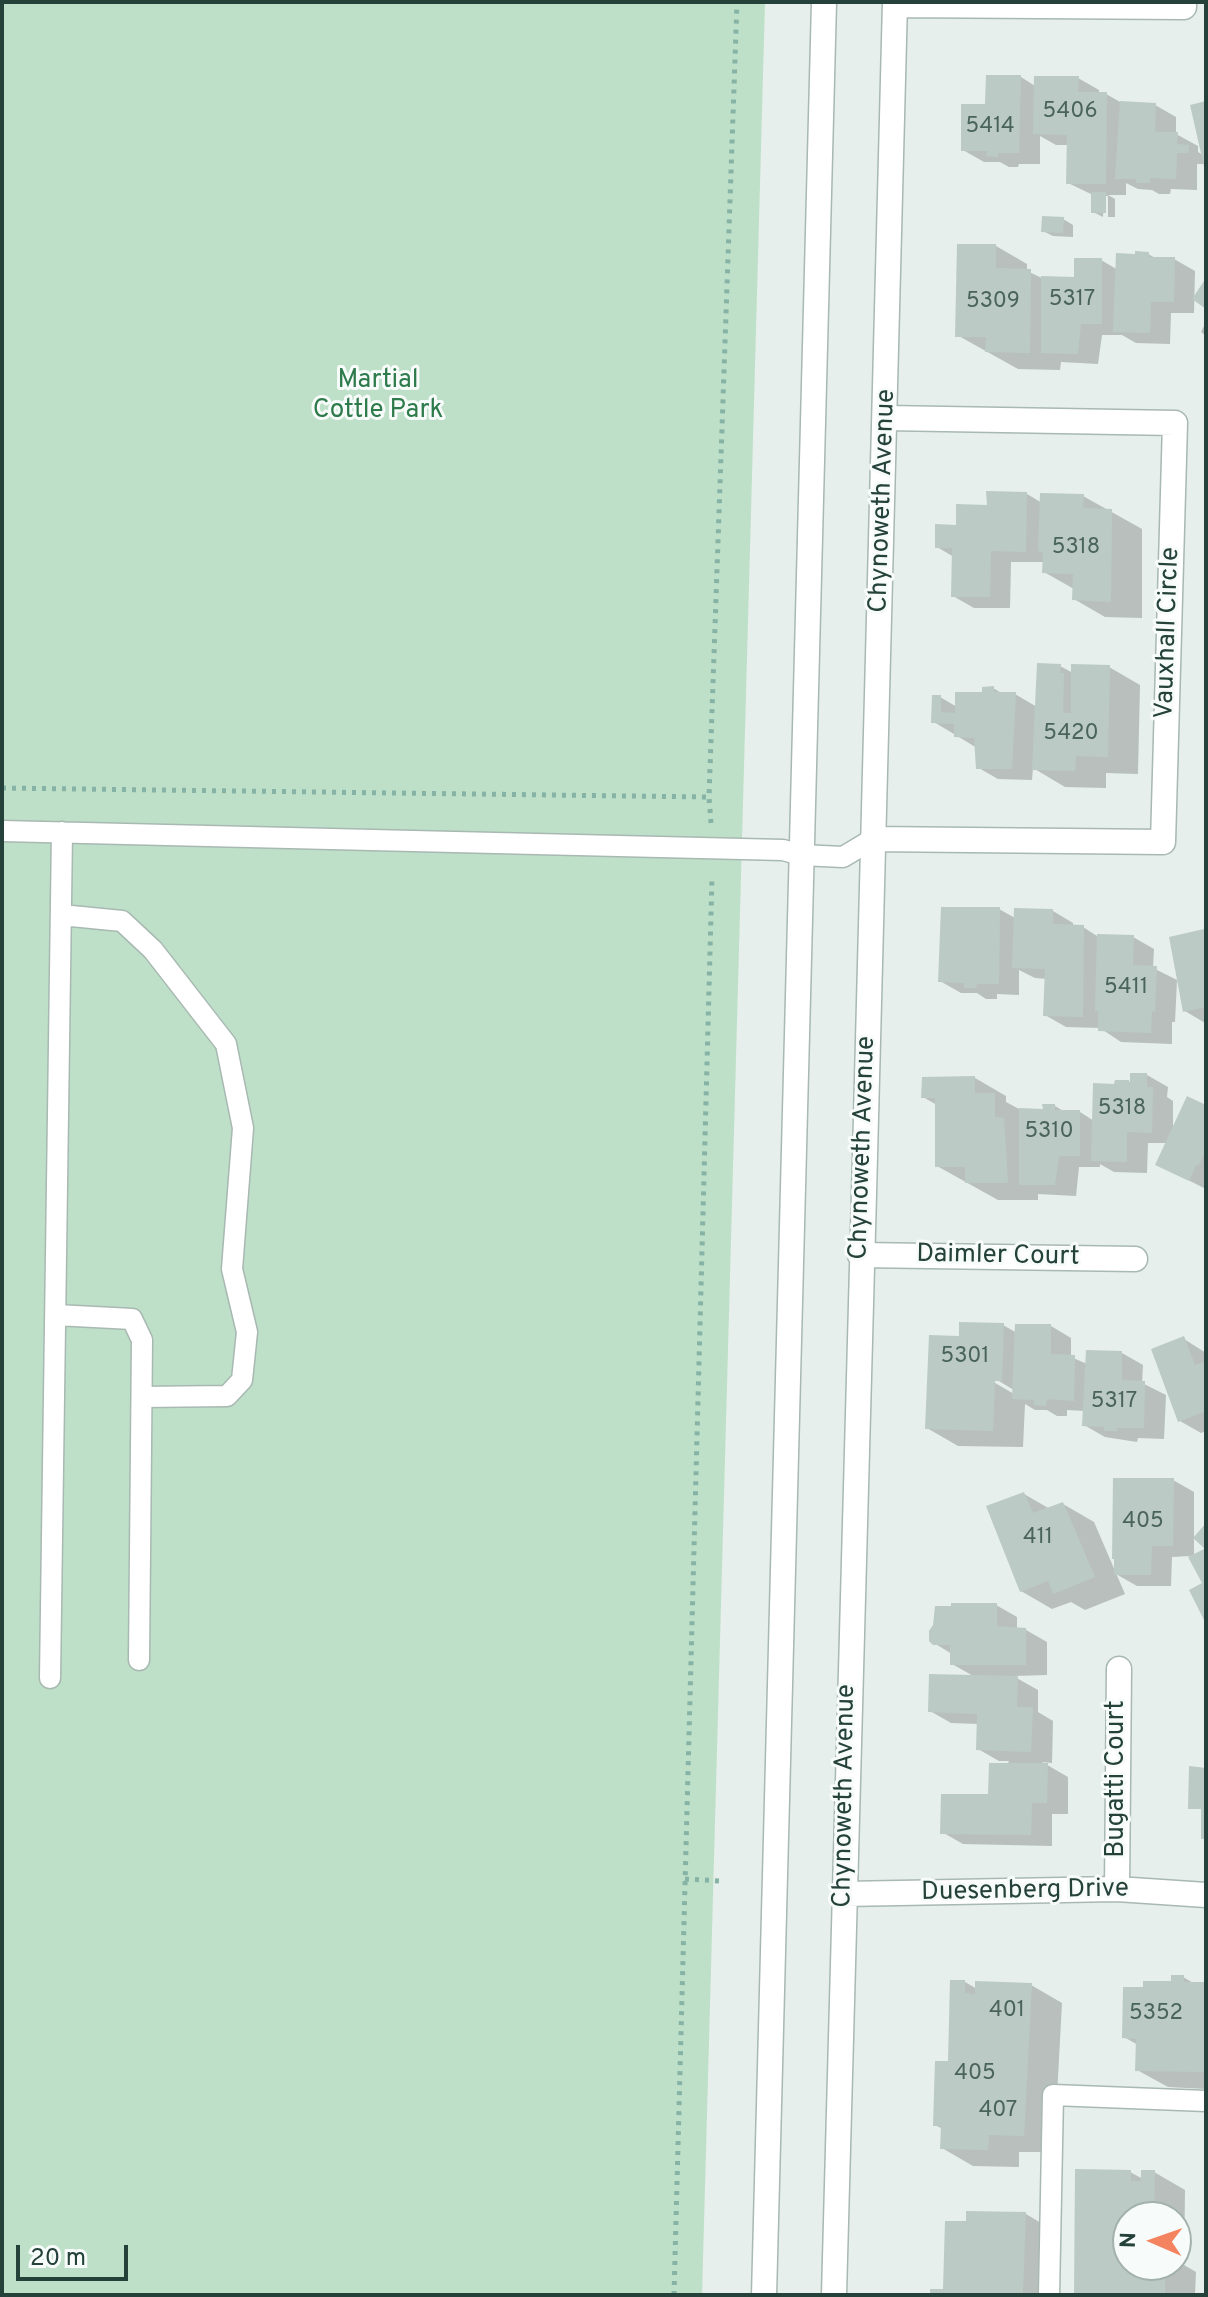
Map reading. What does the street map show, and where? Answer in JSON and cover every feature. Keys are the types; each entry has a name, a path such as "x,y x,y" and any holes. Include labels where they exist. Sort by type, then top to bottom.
{"street":[{"path":"764,2295 824,2"},
{"path":"895,4 1184,7 1184,2"},
{"name":"Chynoweth Avenue","path":"834,2295 860,1255 887,418 895,4"},
{"name":"Vauxhall Circle","path":"873,839 1163,842 1175,423 887,418"},
{"name":"Daimler Court","path":"860,1255 1135,1259"},
{"name":"Bugatti Court","path":"1117,1889 1119,1669"},
{"name":"Duesenberg Drive","path":"844,1894 1117,1889 1206,1895"}],"lane":[{"path":"2,831 783,850 801,855 843,857 873,839"},
{"path":"50,1678 62,832"},
{"path":"61,915 122,921 153,950 226,1044 243,1128 232,1269 247,1332 242,1380 227,1396 142,1397"},
{"path":"56,1315 132,1319 142,1340 139,1660"},
{"path":"1049,2295 1053,2095 1206,2101"}],"path":[{"path":"674,2295 712,849 709,797 737,2"},
{"path":"2,788 709,797"},
{"path":"685,1879 721,1881"}],"green space":[{"name":"Martial Cottle Park","path":"2,2 765,2 702,2295 2,2295"}],"building":[{"path":"986,75 1021,75 1019,153 998,153 998,157 986,156 987,151 961,151 961,104 985,104"},
{"path":"1034,76 1079,76 1078,92 1107,92 1106,184 1066,184 1067,135 1033,134"},
{"path":"1120,101 1156,103 1155,132 1178,132 1177,144 1189,145 1189,153 1177,153 1176,179 1150,178 1150,183 1136,183 1136,179 1115,179"},
{"path":"1206,101 1206,171 1205,171 1190,105"},
{"path":"1091,192 1106,192 1106,213 1091,213"},
{"path":"1042,216 1064,217 1063,233 1041,232"},
{"path":"957,244 996,244 996,268 1031,269 1030,353 985,352 986,337 955,337"},
{"path":"1135,251 1149,252 1149,257 1175,257 1174,302 1151,302 1150,333 1113,332 1116,253 1135,254"},
{"path":"1074,258 1102,258 1102,324 1081,324 1078,354 1041,353 1041,276 1074,277"},
{"path":"1206,278 1206,309 1192,299"},
{"path":"986,491 1027,492 1026,552 991,551 990,597 951,597 952,548 935,548 935,524 956,525 956,504 987,505"},
{"path":"1040,493 1084,494 1083,508 1112,509 1111,602 1072,600 1073,574 1042,573 1043,552 1038,551"},
{"path":"1037,663 1061,664 1060,673 1064,673 1063,713 1071,713 1071,664 1110,665 1108,757 1076,756 1075,771 1032,770"},
{"path":"994,686 994,692 1016,692 1012,769 976,769 974,738 954,737 954,724 931,723 932,695 941,695 941,712 955,713 955,692 982,692 982,687"},
{"path":"941,907 1000,907 999,984 977,984 976,988 964,988 964,983 938,982"},
{"path":"1014,908 1053,909 1053,924 1084,925 1083,1017 1043,1016 1045,969 1012,968"},
{"path":"1204,929 1206,1007 1183,1012 1169,937"},
{"path":"1097,934 1134,935 1133,965 1157,966 1151,1033 1098,1031 1098,1011 1095,1011"},
{"path":"1130,1073 1147,1073 1147,1087 1153,1087 1152,1133 1127,1132 1127,1162 1091,1161 1093,1083 1114,1084 1115,1080 1129,1080 1130,1087"},
{"path":"975,1076 975,1093 995,1093 995,1117 1004,1118 1008,1183 965,1183 965,1167 935,1167 935,1098 921,1098 922,1077"},
{"path":"1187,1096 1206,1105 1206,1156 1196,1165 1189,1181 1155,1165"},
{"path":"1042,1104 1055,1104 1055,1110 1080,1110 1080,1156 1059,1156 1055,1185 1019,1185 1019,1108 1043,1109"},
{"path":"959,1322 1004,1323 1002,1381 995,1381 993,1431 925,1429 929,1335 959,1336"},
{"path":"1015,1324 1051,1324 1051,1354 1075,1355 1074,1401 1047,1399 1046,1406 1034,1405 1034,1400 1012,1399"},
{"path":"1184,1336 1195,1365 1206,1361 1206,1411 1178,1422 1151,1349"},
{"path":"1086,1350 1122,1351 1122,1380 1145,1381 1144,1428 1104,1431 1104,1427 1082,1426"},
{"path":"1113,1478 1174,1478 1173,1546 1152,1546 1151,1575 1114,1575"},
{"path":"1024,1492 1033,1513 1063,1502 1095,1577 1053,1594 1048,1581 1020,1592 986,1506"},
{"path":"1206,1523 1206,1546 1204,1548 1193,1538"},
{"path":"1206,1548 1206,1624 1189,1590 1202,1583 1188,1557"},
{"path":"951,1603 997,1603 997,1626 1026,1628 1026,1665 950,1665 950,1645 933,1645 929,1641 929,1631 933,1625 935,1606 951,1606"},
{"path":"929,1674 1018,1676 1017,1707 1033,1707 1031,1752 976,1750 977,1714 928,1712"},
{"path":"989,1763 1048,1763 1047,1803 1032,1803 1031,1835 940,1834 941,1794 988,1794"},
{"path":"1189,1766 1206,1768 1206,1839 1201,1839 1201,1809 1188,1809"},
{"path":"1171,1975 1184,1975 1184,1982 1206,1982 1206,2072 1135,2071 1136,2039 1122,2038 1123,1987 1143,1987 1143,1981 1171,1981"},
{"path":"950,1980 965,1980 965,1993 975,1994 975,1981 1032,1983 1024,2136 989,2135 988,2150 940,2149 941,2126 933,2126 935,2061 948,2061"},
{"path":"1075,2169 1131,2170 1131,2181 1141,2181 1141,2170 1155,2170 1154,2201 1112,2201 1112,2281 1165,2281 1165,2295 1074,2295"},
{"path":"966,2211 1026,2212 1023,2293 930,2295 930,2289 943,2289 945,2221 966,2221"}]}
